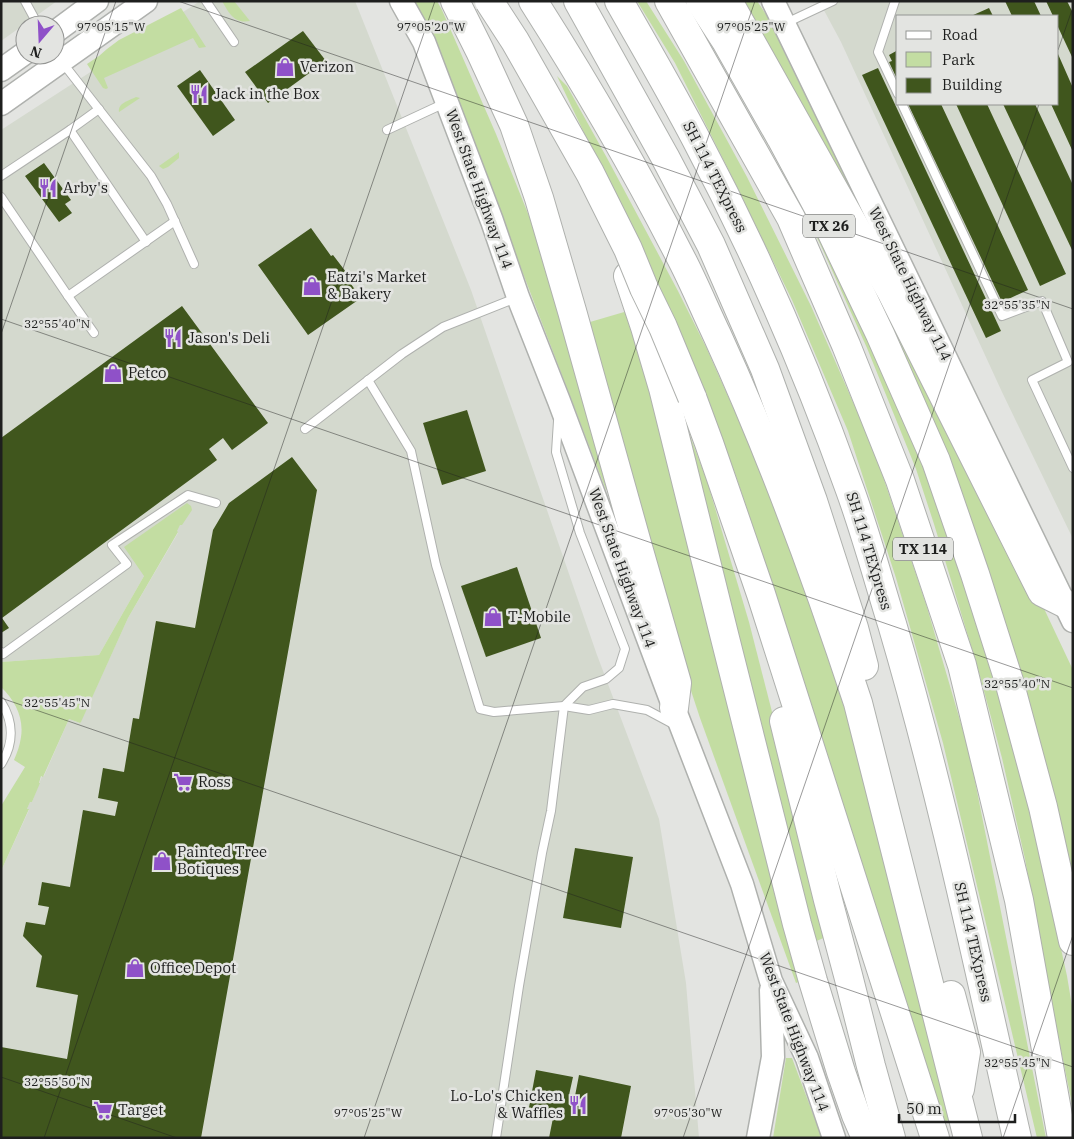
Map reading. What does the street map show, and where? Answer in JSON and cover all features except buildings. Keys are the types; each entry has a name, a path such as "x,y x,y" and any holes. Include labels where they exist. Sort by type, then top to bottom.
{"highway":[{"path":"455,1 514,125 539,198 677,683 678,719"},
{"path":"489,1 515,41 590,173 664,327 692,397 770,625 935,1138"},
{"path":"504,1 562,114 616,244 639,309 663,388 797,924 841,1072 866,1138"},
{"path":"533,1 626,156 682,259 738,381 789,506 858,703 968,1138"},
{"path":"578,1 665,157 711,245 765,369 813,501 854,628 966,1052 958,1098"},
{"name":"SH 114 TEXpress","path":"620,1 696,138 744,234 800,359 850,490 912,690 951,848 1017,1138"},
{"name":"TX 114","path":"669,1 791,218 846,345 900,480 962,665 1018,900 1062,1138"},
{"name":"TX 26","path":"700,1 726,41 777,130 832,233 884,343 936,461 978,582 1009,681 1043,808 1073,941"},
{"path":"728,1 892,293 1042,592 1068,612"},
{"path":"770,625 767,655 828,900 891,1138"}],"main road":[{"path":"65,24 96,1"},
{"path":"65,53 146,1"},
{"name":"West State Highway 114","path":"401,1 424,42 447,102 492,221 518,297 560,401 678,719 742,884 771,981 807,1058 834,1138"},
{"name":"West State Highway 114","path":"773,1 1068,612"},
{"path":"1,70 15,60"},
{"path":"1,104 48,65"},
{"path":"758,1138 773,1057 771,981"}],"lane":[{"path":"24,1 32,15"},
{"path":"206,1 234,42"},
{"path":"784,24 833,1"},
{"path":"895,1 878,52 896,90"},
{"path":"64,65 151,176 167,204 194,264"},
{"path":"387,130 447,102"},
{"path":"902,105 1002,316 1042,301 1070,361 1032,380 1073,468"},
{"path":"1,176 99,109"},
{"path":"70,130 146,242"},
{"path":"1,197 94,333"},
{"path":"68,296 175,221"},
{"path":"305,429 402,354 443,327 518,297"},
{"path":"368,380 411,451 436,565 480,709 494,712 564,706 589,710 613,704 647,710 678,719"},
{"path":"496,1138 542,853 551,811 564,706 584,687 606,679 619,668 625,649 580,533 556,452 560,401"},
{"path":"1,652 3,654 127,564 112,545 188,495 216,503"},
{"path":"1,702 9,717 12,731 10,744 1,764"}],"shaded area":[{"path":"1,1 57,1 37,15 15,15 15,31 1,41"},
{"path":"200,1 355,1 471,290 597,655 659,819 686,983 699,1138 1,1138 1,871 29,810 27,809 30,801 32,802 69,719 80,723 128,618 178,533 176,531 192,508 144,576 99,655 1,662 1,130"},
{"path":"819,1 1073,1 1073,539 1002,392 841,42"}],"green space":[{"path":"222,1 234,1 250,21 240,21 233,17"},
{"path":"411,1 437,1 496,134 543,251 611,488 606,490 455,96"},
{"path":"637,1 646,1 684,61 747,177 811,306 874,450 926,604 969,751 1046,1138 1037,1138 943,743 896,578 848,431 792,300 736,185 675,63"},
{"path":"742,1 757,1 784,41 863,208 857,210 777,60"},
{"path":"181,8 206,47 199,48 193,38 104,78 108,88 103,88 87,64 119,40"},
{"path":"557,76 567,86 678,291 706,347 769,488 816,618 853,736 949,1120 943,1122 780,607 736,476 686,347"},
{"path":"136,97 140,98 119,112 122,104"},
{"path":"179,152 179,158 168,167 163,169 159,166"},
{"path":"788,164 925,457 1003,699 1067,976 1073,1012 1073,1109 1045,972 1025,859 1002,758 978,669 916,469 867,348 821,246 782,167"},
{"path":"884,295 1022,562 1073,670 1073,905 1007,634 974,528 934,428 876,296"},
{"path":"631,310 801,981 796,983 700,718 670,627 621,451 590,322"},
{"path":"675,396 707,481 749,622 805,841 826,937 814,942"},
{"path":"187,503 191,506 192,510 182,525 180,525 178,532 128,618 81,722 69,719 43,777 41,776 32,802 30,802 27,809 29,809 1,871 1,806 25,767 14,760 21,740 22,730 20,716 14,704 1,687 1,662 99,655 144,576 124,547"},
{"path":"786,1058 792,1058 822,1138 773,1138"}],"place":[{"name":"Verizon","path":"285,67"},
{"name":"Jack in the Box","path":"199,94"},
{"name":"Arby's","path":"48,188"},
{"name":"Eatzi's Market & Bakery","path":"312,286"},
{"name":"Jason's Deli","path":"173,338"},
{"name":"Petco","path":"113,373"},
{"name":"T-Mobile","path":"493,617"},
{"name":"Ross","path":"183,782"},
{"name":"Painted Tree Botiques","path":"162,861"},
{"name":"Office Depot","path":"135,968"},
{"name":"Lo-Lo's Chicken & Waffles","path":"578,1105"},
{"name":"Target","path":"103,1110"}]}
